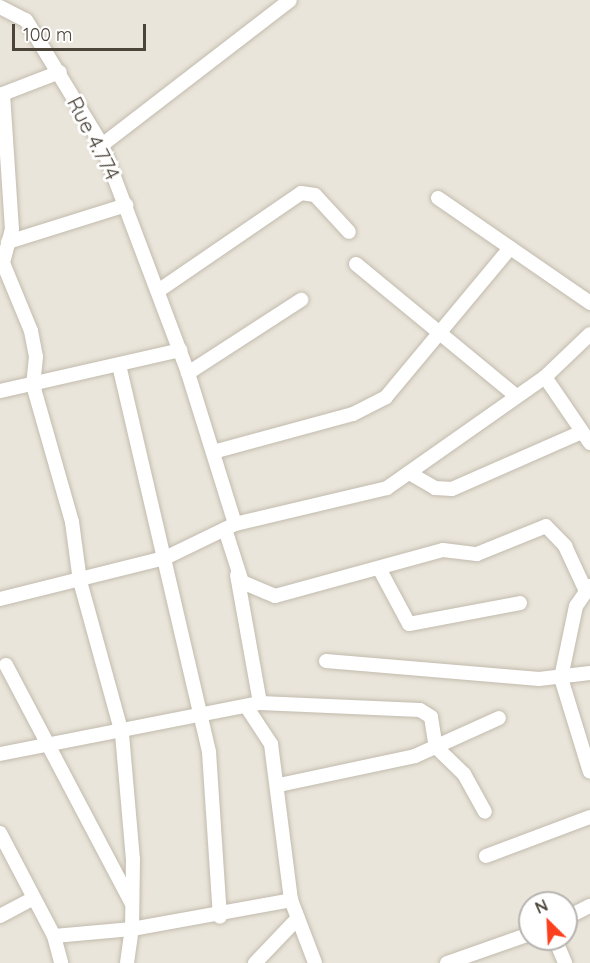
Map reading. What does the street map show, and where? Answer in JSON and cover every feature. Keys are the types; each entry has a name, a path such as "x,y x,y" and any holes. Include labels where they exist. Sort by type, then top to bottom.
{"street":[{"path":"102,145 290,0"},
{"name":"Rue 4.774","path":"0,7 26,20 60,72 102,145 180,350 213,452 230,527 253,705"},
{"path":"60,72 1,94 12,229 3,263 35,348 33,385 72,522 80,581 122,734 133,860 132,929 127,963"},
{"path":"158,291 301,193 315,195 349,232"},
{"path":"438,198 590,303"},
{"path":"8,242 126,205"},
{"path":"213,452 368,409 442,336 510,248"},
{"path":"357,264 516,396"},
{"path":"188,373 301,300"},
{"path":"0,599 80,581 165,558 230,527 368,494 411,474 545,377 590,334"},
{"path":"0,391 180,350"},
{"path":"119,365 165,558 197,719 208,752 220,917"},
{"path":"545,377 590,443"},
{"path":"411,474 435,488 452,489 582,432"},
{"path":"236,573 248,588 275,596 380,570 442,550 477,554 546,526 566,546 588,587 576,606 561,678 590,772"},
{"path":"380,570 409,624 520,603"},
{"path":"326,661 561,678 590,673"},
{"path":"6,665 131,903"},
{"path":"253,705 271,744 279,785 291,900 315,963"},
{"path":"0,754 122,734 253,705 420,710 431,717 436,747 464,774 485,812"},
{"path":"279,785 436,747 499,718"},
{"path":"486,856 590,817"},
{"path":"0,833 32,899 54,936 61,963"},
{"path":"0,916 32,899"},
{"path":"54,936 132,929 220,917 291,900"},
{"path":"255,963 298,918"},
{"path":"447,963 518,938"}],"shaded area":[{"path":"0,0 590,0 590,963 0,963"}]}
